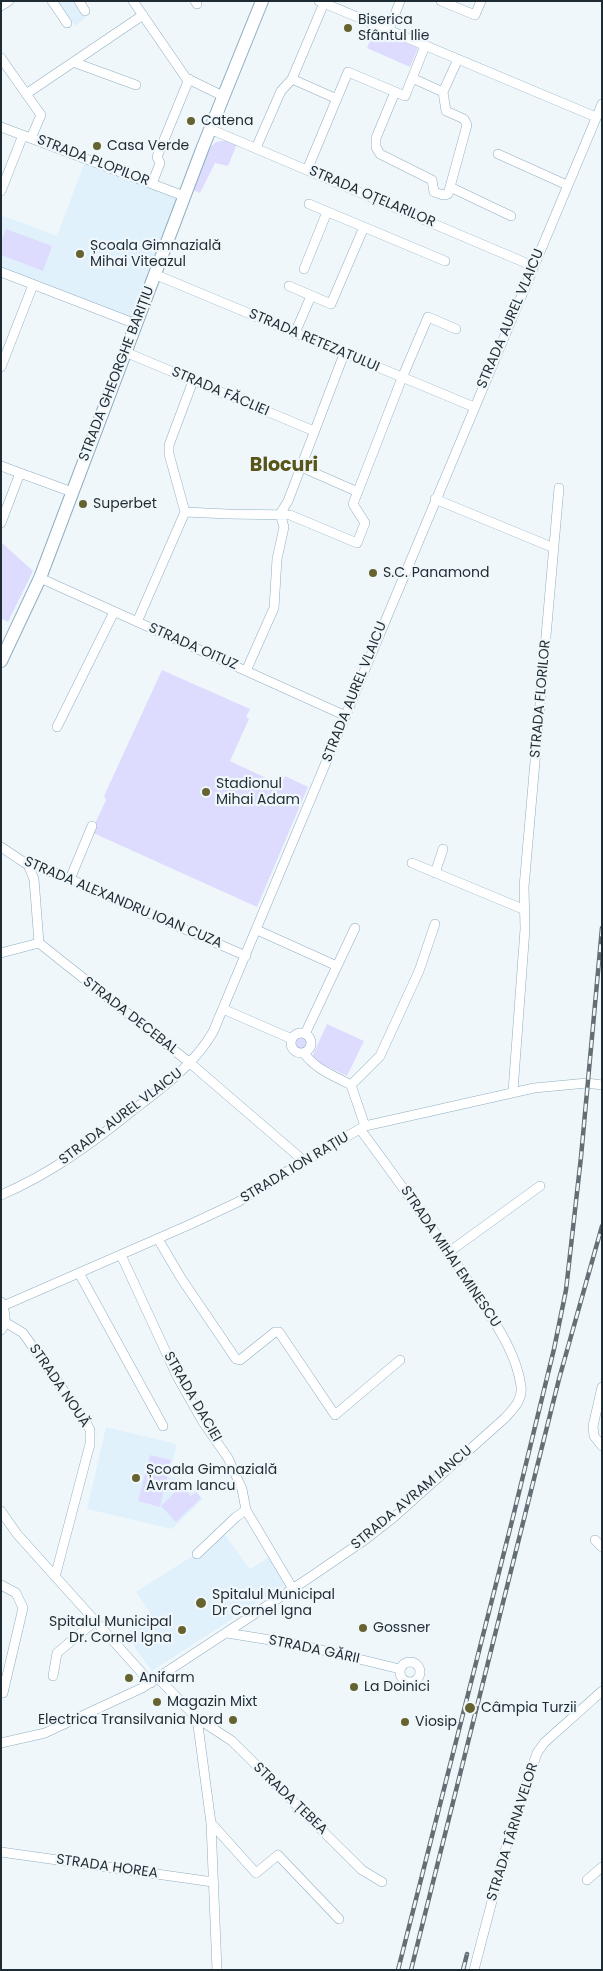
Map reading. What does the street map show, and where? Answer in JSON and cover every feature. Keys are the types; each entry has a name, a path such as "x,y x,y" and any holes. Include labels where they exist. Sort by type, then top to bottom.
{"street":[{"path":"1,6 9,1"},
{"path":"52,1 67,23"},
{"path":"79,1 85,11"},
{"path":"133,1 189,80 223,96"},
{"name":"STRADA GHEORGHE BARIȚIU","path":"1,661 40,578 184,196 262,1"},
{"path":"389,30 400,1"},
{"path":"441,1 451,3 475,15 481,1"},
{"path":"256,148 281,91 292,79 322,2 596,117"},
{"path":"26,94 143,15"},
{"path":"307,170 348,72 404,96 425,46"},
{"path":"1,58 40,115 27,136 1,191"},
{"path":"395,92 376,138 376,147 380,154 432,180 434,192 443,195 448,194 467,125 464,119 446,111 443,92 458,59"},
{"path":"73,62 136,85"},
{"path":"412,78 443,92"},
{"path":"292,79 337,99"},
{"path":"152,184 160,163 158,157 189,80"},
{"name":"STRADA AUREL VLAICU","path":"1,1195 43,1174 81,1151 155,1094 190,1063 205,1046 257,930 435,499 602,104"},
{"name":"STRADA PLOPILOR","path":"1,127 184,196"},
{"name":"STRADA OȚELARILOR","path":"210,129 533,266"},
{"path":"498,154 567,185"},
{"path":"450,187 510,216"},
{"path":"309,204 445,261"},
{"path":"304,269 327,212"},
{"path":"288,286 331,304 364,227"},
{"path":"1,272 136,324"},
{"name":"STRADA RETEZATULUI","path":"154,274 474,407"},
{"path":"1,367 33,285"},
{"path":"295,334 311,296"},
{"path":"185,512 290,515 357,543 365,523 353,504 402,378 428,318 456,329"},
{"name":"STRADA FĂCLIEI","path":"125,352 314,431"},
{"path":"246,671 274,608 277,559 284,527 280,514 288,501 344,354"},
{"path":"137,622 185,512 169,454 169,444 193,381"},
{"path":"1,466 72,492"},
{"path":"301,467 358,492"},
{"path":"1,523 20,473"},
{"name":"STRADA FLORILOR","path":"514,1091 525,910 524,887 559,488"},
{"path":"435,499 554,548"},
{"name":"STRADA OITUZ","path":"40,578 346,716"},
{"path":"57,727 114,612"},
{"path":"70,879 92,826"},
{"name":"STRADA ALEXANDRU IOAN CUZA","path":"1,847 28,865 39,867 70,879 246,956"},
{"path":"435,873 443,849"},
{"path":"412,863 525,910"},
{"path":"1,953 39,943 34,879 28,865"},
{"path":"304,1053 310,1062 321,1070 350,1085 380,1056 419,971 435,924"},
{"path":"305,1034 354,928"},
{"path":"257,930 337,966"},
{"name":"STRADA DECEBAL","path":"39,943 190,1063 304,1161"},
{"path":"223,1009 292,1039"},
{"path":"298,1034 305,1034 310,1038 312,1044 310,1050 298,1054 291,1045 292,1039 298,1034"},
{"name":"STRADA ION RAȚIU","path":"2,1304 158,1239 238,1202 362,1127 514,1091 588,1083 602,1085"},
{"name":"STRADA MIHAI EMINESCU","path":"350,1085 362,1127 449,1252 500,1331 514,1359 522,1387 521,1394"},
{"path":"449,1252 540,1186"},
{"path":"158,1239 181,1278 236,1359 240,1360 275,1332 278,1332 336,1415 400,1360"},
{"name":"STRADA DACIEI","path":"121,1254 177,1376 203,1422 228,1458 242,1489 246,1510 293,1589"},
{"path":"79,1273 163,1426"},
{"path":"2,1304 3,1326"},
{"name":"STRADA NOUĂ","path":"3,1326 23,1333 90,1430 90,1444 55,1577"},
{"path":"602,1386 593,1431 594,1436 602,1446"},
{"name":"STRADA AVRAM IANCU","path":"1,1743 45,1733 83,1717 154,1681 293,1589 366,1539 394,1517 505,1418 518,1403 521,1394"},
{"path":"198,1554 236,1517 246,1510"},
{"name":"STRADA ȚEBEA","path":"1,1511 17,1534 55,1577 154,1681 197,1718 232,1741 362,1870 382,1882"},
{"path":"595,1540 602,1548"},
{"path":"1,1585 16,1593 23,1608 3,1693"},
{"path":"53,1676 57,1653 95,1621"},
{"name":"STRADA GĂRII","path":"227,1633 301,1645 400,1669"},
{"name":"STRADA TÂRNAVELOR","path":"474,1970 509,1836 537,1753 544,1743 602,1691"},
{"path":"197,1718 211,1823 217,1970"},
{"path":"211,1823 256,1873 278,1855 339,1919"},
{"name":"STRADA HOREA","path":"1,1852 213,1882"},
{"path":"587,1880 602,1867"}],"shaded area":[{"path":"57,1 73,1 86,18 75,26"},
{"path":"375,29 418,48 410,67 367,48"},
{"path":"227,140 237,144 228,166 215,163 200,193 193,190 208,149 216,142"},
{"name":"Școala Gimnazială Mihai Viteazul","path":"84,164 178,198 134,320 1,271 1,221 3,216 57,236"},
{"path":"6,229 52,246 43,271 1,255 1,243"},
{"path":"1,542 33,571 8,622 1,618"},
{"name":"Stadionul Mihai Adam","path":"162,670 250,709 246,717 249,719 230,761 281,785 285,776 308,787 257,907 91,832 106,800 104,796"},
{"path":"327,1024 364,1041 347,1076 311,1059"},
{"path":"302,1035 308,1037 310,1043 308,1049 302,1051 296,1049 294,1043 296,1037"},
{"name":"Școala Gimnazială Avram Iancu","path":"106,1427 177,1444 169,1476 185,1480 203,1499 172,1529 87,1509"},
{"path":"150,1455 171,1460 160,1507 138,1501"},
{"path":"181,1486 191,1496 196,1492 201,1498 176,1522 161,1506"},
{"name":"Spitalul Municipal Dr Cornel Igna","path":"225,1535 250,1569 269,1557 286,1584 152,1671 125,1634 151,1614 136,1592"}],"railway":[{"path":"398,1970 513,1517 554,1349 566,1290 581,1157 602,928"},
{"path":"411,1970 559,1379 602,1226"},
{"path":"463,1970 467,1954"}],"place":[{"name":"Biserica Sfântul Ilie","path":"348,28"},
{"name":"Catena","path":"191,121"},
{"name":"Casa Verde","path":"97,146"},
{"name":"Școala Gimnazială Mihai Viteazul","path":"80,254"},
{"name":"Superbet","path":"83,504"},
{"name":"S.C. Panamond","path":"373,573"},
{"name":"Stadionul Mihai Adam","path":"206,792"},
{"name":"Școala Gimnazială Avram Iancu","path":"136,1478"},
{"name":"Spitalul Municipal Dr Cornel Igna","path":"201,1603"},
{"name":"Gossner","path":"363,1628"},
{"name":"Spitalul Municipal Dr. Cornel Igna","path":"182,1630"},
{"name":"Anifarm","path":"129,1678"},
{"name":"La Doinici","path":"354,1687"},
{"name":"Magazin Mixt","path":"157,1702"},
{"name":"Câmpia Turzii","path":"470,1708"},
{"name":"Electrica Transilvania Nord","path":"233,1720"},
{"name":"Viosip","path":"405,1722"}],"district":[{"name":"Blocuri","path":"284,466"}]}
